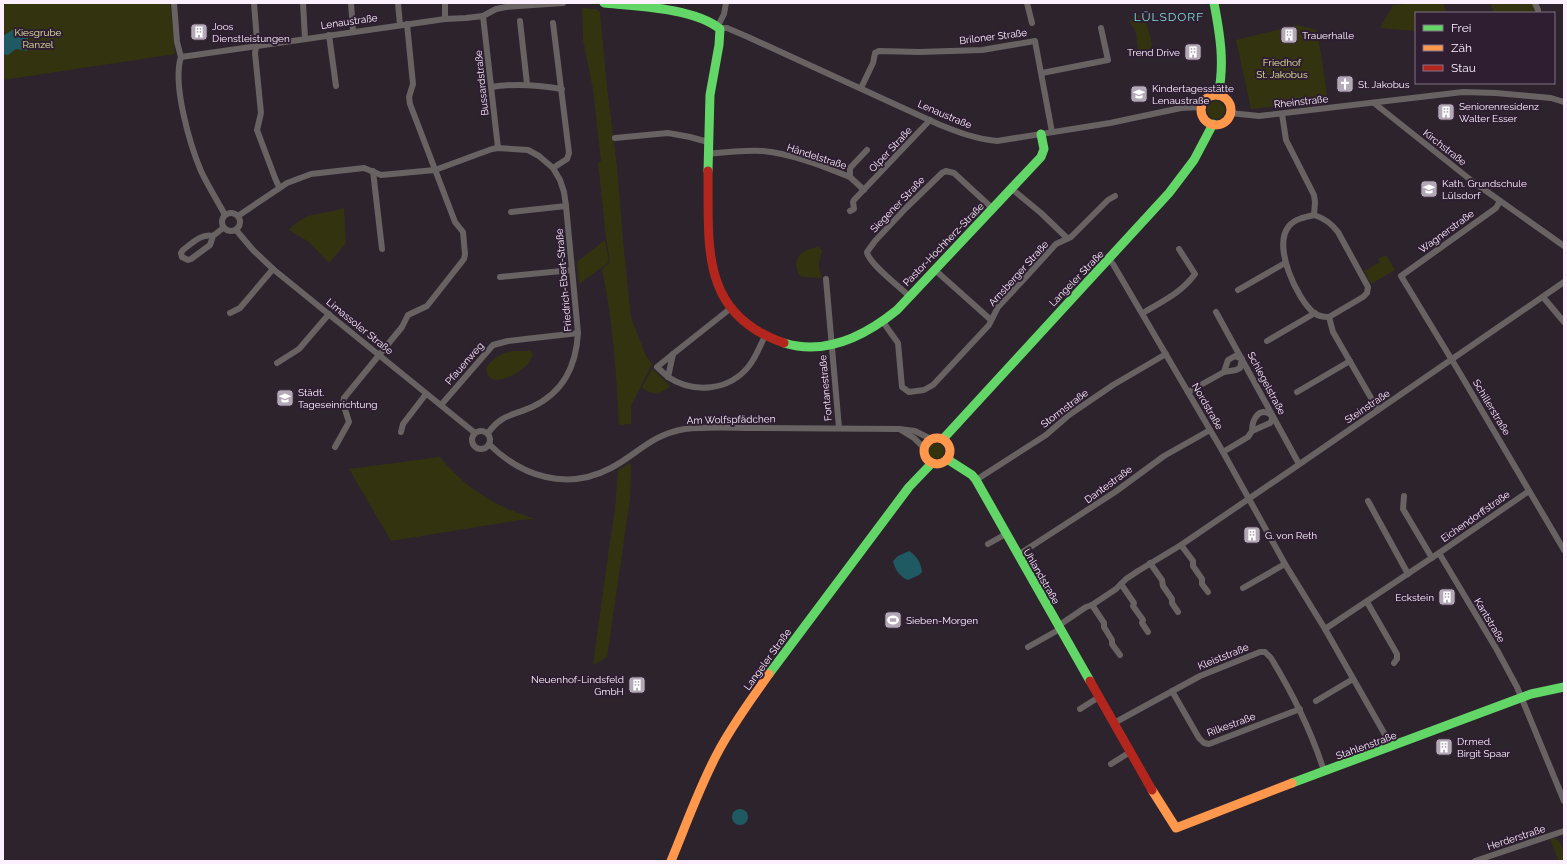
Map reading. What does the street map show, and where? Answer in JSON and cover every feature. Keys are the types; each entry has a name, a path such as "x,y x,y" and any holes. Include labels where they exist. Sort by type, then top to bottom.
{"street":[{"path":"174,3 177,42 181,57 178,65 178,77 186,121 201,171 225,215"},
{"path":"254,3 255,53 261,113 257,130 279,187"},
{"path":"303,3 305,38"},
{"path":"351,3 353,31"},
{"path":"398,3 400,25"},
{"path":"444,3 445,19"},
{"name":"Lenaustraße","path":"181,57 353,31 445,19 483,16 496,9 518,4 563,3"},
{"name":"Lenaustraße","path":"604,3 675,12 727,28 964,135 988,140 997,141 1110,123 1181,108 1201,107"},
{"name":"Pastor-Hochherz-Straße","path":"726,3 724,14 718,26 719,37 710,95 707,154 708,237 712,268 721,294 731,308 745,323 765,336 779,342 803,347 832,346 864,334 883,322 935,270 1041,157 1044,149 1041,134"},
{"path":"1028,3 1032,23"},
{"path":"1214,3 1221,48 1222,76 1218,95"},
{"path":"1535,3 1538,10"},
{"name":"Bussardstraße","path":"483,16 498,148"},
{"path":"520,21 527,84"},
{"path":"553,23 569,154 567,159 553,168"},
{"path":"335,448 349,422 343,403 344,398 402,327 408,315 427,306 461,263 465,254 463,232 455,222 409,97 413,84 407,24"},
{"path":"1042,73 1108,60 1101,28"},
{"path":"329,35 336,86"},
{"name":"Briloner Straße","path":"861,88 873,64 875,53 879,51 919,52 982,50 1035,41 1052,132"},
{"path":"491,87 506,84 527,84 562,89"},
{"name":"Rheinstraße","path":"1230,114 1251,116 1282,114 1463,92 1496,93 1551,98 1564,102"},
{"path":"1213,95 1218,95 1228,101 1231,109 1226,121 1213,124 1205,120 1201,107 1205,99 1213,95"},
{"name":"Kirchstraße","path":"1374,103 1472,181 1564,246"},
{"path":"1282,114 1286,140 1314,196 1314,215"},
{"name":"Olper Straße","path":"850,211 854,209 853,202 930,120"},
{"name":"Langeler Straße","path":"943,439 1109,260 1172,189 1197,155 1207,139 1213,124"},
{"path":"615,138 668,133 708,142"},
{"name":"Friedrich-Ebert-Straße","path":"238,216 279,187 298,178 318,173 364,168 381,174 435,170 481,152 498,148 522,149 534,153 545,160 553,168 560,180 566,206 578,333 577,349 568,374 556,390 532,407 502,418 488,433"},
{"name":"Olper Straße","path":"850,177 850,168 867,150"},
{"name":"Händelstraße","path":"707,154 747,151 774,153 806,160 850,177"},
{"path":"373,171 382,249"},
{"name":"Siegener Straße","path":"909,296 867,256 867,252 875,241 906,208 942,173 946,171 954,173 992,208"},
{"path":"850,177 864,190"},
{"path":"1012,188 1067,238"},
{"name":"Arnsberger Straße","path":"883,322 898,343 902,388 907,391 914,392 924,390 933,385 989,325 998,307 1056,244 1071,237 1108,200 1115,196"},
{"name":"Wagnerstraße","path":"1401,276 1496,208 1500,201"},
{"path":"511,212 566,206"},
{"path":"232,213 238,216 240,223 236,230 229,231 223,228 222,221 225,215 232,213"},
{"path":"1314,215 1326,220 1338,232 1368,287 1367,293 1363,297 1329,318 1315,313 1296,287 1285,263 1282,242 1289,226 1296,221 1314,215"},
{"path":"213,236 208,234 202,236 183,250 181,253 182,258 188,260 191,259 210,245 213,236 223,228"},
{"name":"Limassoler Straße","path":"236,230 253,250 273,269 475,433"},
{"path":"1143,313 1175,295 1195,274 1179,249"},
{"name":"Nordstraße","path":"1109,260 1113,264 1143,313 1285,564 1325,629 1392,747"},
{"path":"1238,290 1285,263"},
{"path":"230,313 240,308 273,269"},
{"path":"500,277 572,270"},
{"path":"935,270 991,320"},
{"name":"Schillerstraße","path":"1401,276 1564,550"},
{"path":"826,279 832,346"},
{"name":"Steinstraße","path":"1059,627 1086,606 1092,605 1126,579 1181,545 1564,282"},
{"path":"1543,297 1564,322"},
{"path":"731,308 657,367 668,378 677,383 691,388 711,388 727,383 740,374 750,364 765,336"},
{"name":"Schlegelstraße","path":"1216,312 1272,416 1300,464"},
{"path":"1267,341 1315,313"},
{"path":"277,363 299,349 329,314"},
{"path":"1329,318 1333,332 1378,410"},
{"name":"Pfauenweg","path":"441,405 493,345 508,341 578,333"},
{"name":"Fontanestraße","path":"832,346 839,428"},
{"path":"668,378 673,354"},
{"name":"Stormstraße","path":"976,480 1046,435 1069,415 1113,385 1166,354"},
{"path":"1188,392 1224,372 1240,368 1242,359 1235,356 1228,360 1224,372"},
{"path":"1297,392 1350,362"},
{"path":"401,432 403,424 426,394"},
{"path":"1223,452 1248,437 1252,432 1270,424 1272,416 1265,412 1257,415 1253,420 1252,432"},
{"name":"Am Wolfspfädchen","path":"489,444 506,459 523,470 538,475 565,479 591,476 610,468 653,439 685,429 899,429 915,431 931,439"},
{"path":"899,429 914,438 924,452 927,460 932,463 940,464 947,459 950,448 943,439 937,437 927,441 924,452"},
{"path":"481,430 488,433 490,437 489,444 483,448 476,446 472,440 475,433 481,430"},
{"name":"Dantestraße","path":"1018,555 1115,492 1164,456 1210,430"},
{"name":"Langeler Straße","path":"909,487 920,466 924,452"},
{"name":"Uhlandstraße","path":"947,459 972,475 976,480 1130,752 1176,828"},
{"name":"Langeler Straße","path":"671,861 706,776 737,720 780,658 909,487 932,463"},
{"name":"Eichendorffstraße","path":"1325,629 1529,491"},
{"path":"1404,496 1403,509 1432,558"},
{"path":"1368,502 1408,574"},
{"path":"988,544 1006,534"},
{"path":"1181,545 1193,562 1193,566 1202,579 1202,584 1208,592"},
{"name":"Kantstraße","path":"1439,553 1497,650 1521,698 1564,801"},
{"path":"1150,563 1162,580 1163,586 1172,599 1172,603 1178,612"},
{"path":"1243,588 1285,564"},
{"path":"1121,584 1134,603 1133,606 1143,620 1142,623 1148,632"},
{"path":"1367,602 1396,654 1397,659 1394,663"},
{"path":"1092,605 1104,623 1104,628 1112,640 1112,644 1120,655"},
{"path":"1028,647 1059,627"},
{"name":"Kleiststraße","path":"1114,723 1172,690 1214,670 1260,652 1264,652 1271,658 1300,709 1324,771"},
{"path":"1316,701 1353,680"},
{"name":"Stahlenstraße","path":"1176,828 1531,694 1564,687"},
{"name":"Rilkestraße","path":"1172,690 1199,738 1204,744 1209,744 1300,709"},
{"path":"1080,709 1099,697"},
{"path":"1111,764 1130,752"},
{"name":"Herderstraße","path":"1476,861 1563,834"}],"green space":[{"name":"Kiesgrube Ranzel","path":"3,3 170,3 175,54 3,80"},
{"path":"1443,3 1447,12 1415,12 1415,31 1380,28 1393,5"},
{"path":"1490,3 1533,3 1537,12 1494,12"},
{"path":"582,8 596,9 600,12 607,87 617,167 631,318 646,356 652,364 631,406 631,424 619,425 611,327 602,269 610,262 598,162 601,161 593,89 583,40"},
{"path":"1138,15 1147,25 1153,51 1139,54 1135,29 1129,22"},
{"name":"Friedhof St. Jakobus","path":"1298,25 1316,30 1328,101 1251,109 1236,40"},
{"path":"1216,101 1222,104 1225,110 1222,116 1216,119 1210,116 1207,110 1210,104"},
{"path":"344,208 346,243 329,263 309,242 289,230 308,216"},
{"path":"605,240 609,262 579,284 577,262"},
{"path":"818,247 822,250 819,260 819,269 822,278 801,277 796,266 799,257 806,250"},
{"path":"1386,255 1395,270 1371,284 1364,271 1380,262 1378,259"},
{"path":"513,351 530,351 533,354 530,362 516,373 504,379 498,380 489,377 486,368 491,361 505,353"},
{"path":"652,369 670,386 664,391 652,393 648,392 642,387"},
{"path":"936,443 942,445 944,451 942,457 936,459 930,457 928,451 930,445"},
{"path":"440,457 460,479 483,496 508,509 536,519 519,520 391,541 349,469"},
{"path":"630,463 630,499 607,657 593,665 615,509 618,470"},
{"path":"1554,838 1561,845 1564,861 1559,861 1550,839"}],"water":[{"path":"14,29 23,31 27,35 27,51 16,49 8,55 3,54 3,36"},
{"path":"909,551 918,560 922,572 908,580 898,573 893,561 898,556"},
{"path":"740,809 746,811 748,817 746,823 740,825 734,823 732,817 734,811"}],"traffic: fast":[{"path":"604,3 681,12 696,16 720,29 719,45 710,95 708,171"},
{"path":"1214,3 1221,49 1221,72 1218,95"},
{"path":"943,439 1169,193 1194,160 1213,124"},
{"path":"784,343 815,347 844,341 872,328 897,310 1041,157 1044,149 1041,134"},
{"path":"947,459 972,475 976,480 1090,681"},
{"path":"769,674 909,487 932,463"},
{"path":"1292,783 1531,694 1564,687"}],"traffic: slow":[{"path":"1216,95 1222,96 1230,104 1231,110 1230,116 1222,124 1216,125 1210,124 1202,116 1201,110 1202,104 1210,96 1216,95"},
{"path":"937,438 946,442 950,451 946,460 937,464 928,460 924,451 928,442 937,438"},
{"path":"671,861 710,767 735,723 769,674"},
{"path":"1152,790 1176,828 1292,783"}],"traffic: jam":[{"path":"708,171 708,225 710,250 714,274 723,295 736,314 756,330 784,343"},
{"path":"1090,681 1152,790"}],"place":[{"name":"Joos Dienstleistungen","path":"199,32"},
{"name":"Trauerhalle","path":"1289,35"},
{"name":"Trend Drive","path":"1193,52"},
{"name":"St. Jakobus","path":"1345,84"},
{"name":"Kindertagesstätte Lenaustraße","path":"1139,94"},
{"name":"Seniorenresidenz Walter Esser","path":"1446,112"},
{"name":"Kath. Grundschule Lülsdorf","path":"1429,189"},
{"name":"Städt. Tageseinrichtung","path":"285,398"},
{"name":"G. von Reth","path":"1252,535"},
{"name":"Eckstein","path":"1447,597"},
{"name":"Sieben-Morgen","path":"893,620"},
{"name":"Neuenhof-Lindsfeld GmbH","path":"637,685"},
{"name":"Dr.med. Birgit Spaar","path":"1444,747"}],"district":[{"name":"LÜLSDORF","path":"1169,17"}]}
